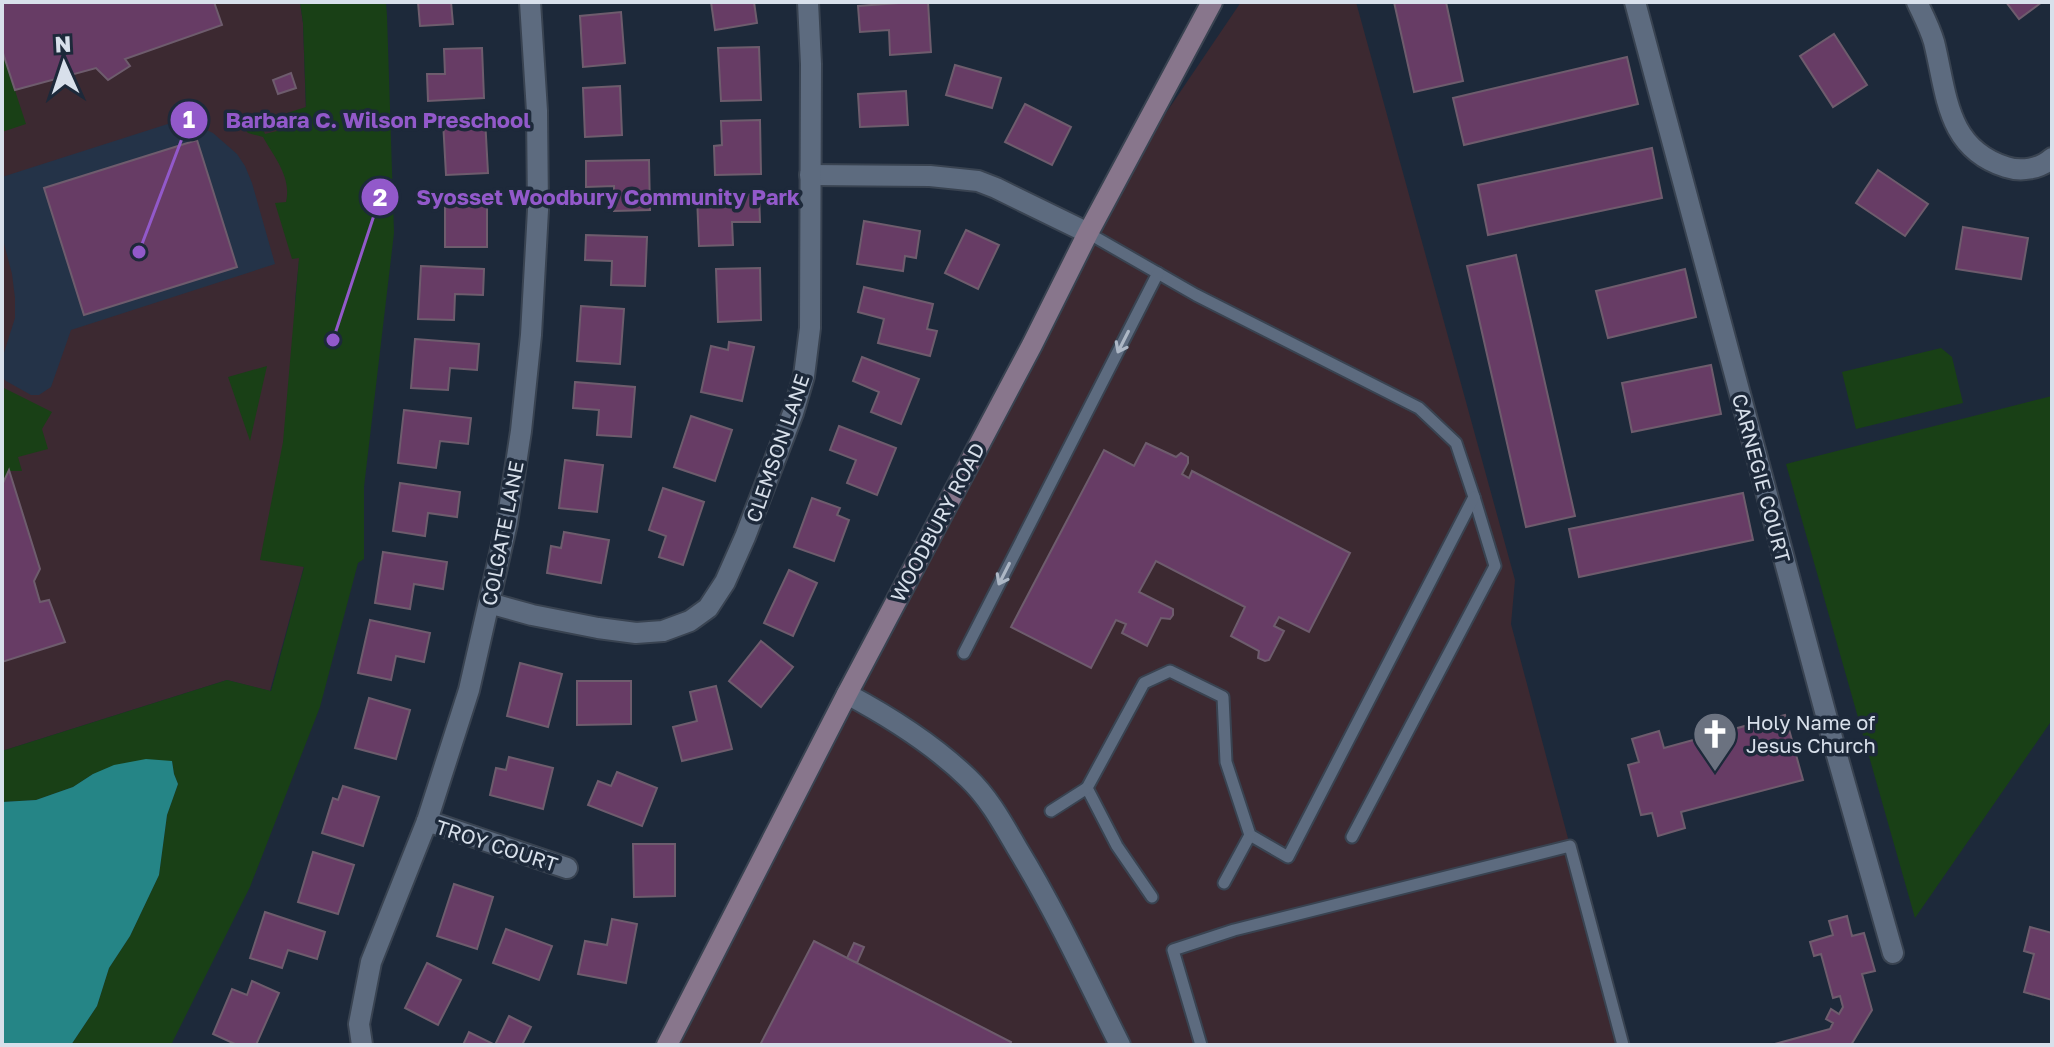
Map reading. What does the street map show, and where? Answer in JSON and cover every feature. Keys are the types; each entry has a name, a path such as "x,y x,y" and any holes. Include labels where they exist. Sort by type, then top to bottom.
{"main road":[{"name":"WOODBURY ROAD","path":"667,1045 847,694 1212,2"}],"street":[{"name":"COLGATE LANE","path":"362,1045 359,1024 371,962 427,821 469,690 507,523 531,335 538,210 537,111 530,2"},
{"name":"CLEMSON LANE","path":"489,603 545,617 636,633 663,631 690,621 708,608 725,582 793,413 804,376 810,328 811,64 808,2"},
{"name":"CARNEGIE COURT","path":"1635,2 1834,745 1893,953"},
{"path":"1917,2 1933,38 1947,99 1960,135 1972,149 1991,162 2011,169 2028,169 2045,164 2052,158"},
{"path":"810,175 930,176 978,181 1088,233"},
{"path":"847,694 879,711 940,752 971,780 986,799 1046,895 1120,1045"},
{"name":"TROY COURT","path":"427,821 567,868"}],"lane":[{"path":"1088,233 1196,295 1419,408 1456,443 1495,566 1352,837"},
{"path":"964,653 1158,273"},
{"path":"1051,811 1087,788 1144,683 1170,671 1223,697 1226,762 1250,835 1288,857 1474,497"},
{"path":"1087,788 1117,846 1152,897"},
{"path":"1224,883 1250,835"},
{"path":"1201,1045 1173,950 1234,930 1570,846 1623,1045"}],"shaded area":[{"path":"2,2 300,2 308,175 295,300 304,566 270,691 227,680 2,751"},
{"path":"300,2 386,2 394,233 364,487 364,559 358,563 320,707 250,887 171,1045 71,1045 97,1006 109,968 130,936 159,875 167,815 178,784 172,761 93,774 73,787 36,800 2,802 2,751 227,680 271,691 304,567 260,560 283,442 299,258 292,259 275,203 286,202 286,184 281,168 263,137 248,133 244,128 260,122 265,134 289,128 284,114 306,107"},
{"path":"1241,2 1356,2 1515,580 1511,624 1623,1045 672,1045 1126,172"},
{"path":"2,51 26,124 2,132"},
{"path":"174,122 213,133 237,154 252,183 275,264 71,330 51,387 39,395 31,395 6,381 2,377 2,359 15,318 15,298 2,236 2,177"},
{"path":"1941,348 1952,357 1963,403 1856,429 1842,372"},
{"path":"267,366 250,441 228,377"},
{"path":"2,387 52,412 42,429 48,449 18,457 22,471 9,471 2,485"},
{"path":"2052,396 2052,720 1915,918 1786,464"},
{"path":"146,759 172,761 178,784 167,815 159,875 130,936 109,968 97,1006 71,1045 2,1045 2,802 36,800 73,787 114,765"}],"building":[{"path":"2,2 214,2 222,25 125,59 130,66 108,80 96,68 15,90 2,50"},
{"path":"418,2 451,2 453,24 420,26"},
{"path":"711,2 754,2 757,23 715,30"},
{"path":"928,2 931,52 890,55 889,30 860,32 858,6"},
{"path":"1394,2 1446,2 1463,81 1414,92"},
{"path":"2006,2 2042,2 2019,19"},
{"path":"621,12 625,63 583,67 580,16"},
{"path":"1834,34 1867,85 1833,107 1800,56"},
{"path":"759,47 761,100 721,101 718,48"},
{"path":"482,48 484,98 428,101 427,74 445,74 444,49"},
{"path":"1627,57 1638,104 1464,145 1453,98"},
{"path":"955,65 1001,78 992,108 946,95"},
{"path":"291,73 296,88 278,94 273,80"},
{"path":"620,86 622,135 585,137 583,88"},
{"path":"906,91 908,125 860,127 858,94"},
{"path":"1025,104 1071,127 1052,165 1005,142"},
{"path":"485,118 488,173 446,175 443,121"},
{"path":"760,120 761,174 715,175 714,146 722,145 721,121"},
{"path":"197,140 237,267 84,315 44,188"},
{"path":"1652,148 1662,198 1488,235 1478,185"},
{"path":"649,160 650,210 614,211 614,186 586,187 586,161"},
{"path":"1878,170 1928,204 1905,236 1856,203"},
{"path":"445,194 487,194 487,247 445,247"},
{"path":"759,194 760,222 732,222 733,245 699,246 697,196"},
{"path":"864,221 920,231 916,258 905,256 903,271 857,264"},
{"path":"1963,227 2028,238 2021,279 1956,269"},
{"path":"966,230 999,245 978,289 945,273"},
{"path":"586,235 647,237 645,286 611,285 612,261 585,260"},
{"path":"1516,255 1575,516 1526,527 1467,266"},
{"path":"421,266 484,269 483,295 455,294 454,320 418,319"},
{"path":"760,268 761,320 718,322 716,269"},
{"path":"1685,269 1696,317 1608,338 1596,291"},
{"path":"864,287 933,304 927,329 937,331 930,356 878,343 884,319 858,312"},
{"path":"581,306 624,309 620,364 577,361"},
{"path":"415,339 479,344 477,370 450,368 448,390 411,388"},
{"path":"729,342 754,347 742,401 701,392 711,346 728,350"},
{"path":"862,357 919,379 901,424 871,412 879,392 853,381"},
{"path":"1711,365 1721,414 1632,432 1622,383"},
{"path":"575,382 635,387 631,437 597,435 599,410 573,408"},
{"path":"404,410 471,418 468,444 440,441 436,468 398,463"},
{"path":"691,416 732,430 715,481 674,467"},
{"path":"839,426 896,448 877,495 847,483 856,460 830,450"},
{"path":"1146,443 1176,457 1181,453 1188,457 1182,474 1189,478 1192,471 1350,553 1309,632 1279,617 1274,626 1284,631 1269,660 1258,658 1259,651 1231,636 1245,607 1156,561 1139,592 1173,609 1173,615 1170,619 1161,618 1147,646 1122,633 1126,624 1116,620 1091,668 1011,627 1104,450 1134,466"},
{"path":"565,460 603,465 597,512 559,508"},
{"path":"9,470 40,569 34,581 40,602 49,600 65,642 2,662 2,485"},
{"path":"400,483 460,492 457,517 428,513 425,536 393,531"},
{"path":"663,488 704,502 683,565 659,557 666,536 649,530"},
{"path":"1743,493 1753,540 1579,577 1569,529"},
{"path":"812,498 840,508 837,515 849,520 834,561 794,547"},
{"path":"564,532 609,540 601,583 547,573 551,546 561,548"},
{"path":"383,552 447,562 443,589 414,584 410,609 375,603"},
{"path":"789,570 817,583 793,636 764,623"},
{"path":"370,620 430,633 424,662 396,656 391,680 358,673"},
{"path":"761,641 793,667 761,707 729,681"},
{"path":"520,663 562,674 548,727 507,716"},
{"path":"577,681 631,681 631,724 577,725"},
{"path":"716,686 732,749 682,761 673,727 697,721 690,692"},
{"path":"369,698 410,710 396,759 355,748"},
{"name":"Holy Name of Jesus Church","path":"1785,715 1803,780 1681,812 1685,828 1658,836 1652,813 1641,815 1628,765 1639,762 1632,739 1659,731 1664,748"},
{"path":"509,757 553,768 543,809 490,795 496,768 506,770"},
{"path":"617,772 657,788 642,826 588,805 598,781 611,786"},
{"path":"343,786 379,797 363,846 322,833 333,798 338,800"},
{"path":"633,844 675,844 675,896 634,897"},
{"path":"313,852 354,865 338,914 298,902"},
{"path":"454,884 493,897 477,949 437,936"},
{"path":"265,912 325,932 317,959 288,950 282,968 250,958"},
{"path":"1847,916 1852,936 1864,933 1875,971 1862,974 1872,1010 1851,1045 1771,1045 1830,1029 1833,1023 1826,1019 1831,1009 1839,1014 1843,1007 1840,996 1833,998 1821,954 1814,956 1810,942 1833,935 1829,921"},
{"path":"612,919 637,924 626,983 578,974 585,941 607,945"},
{"path":"2030,927 2052,933 2052,1000 2024,992 2034,954 2024,951"},
{"path":"506,929 552,946 539,980 493,963"},
{"path":"814,941 1011,1042 1010,1045 760,1045"},
{"path":"854,943 864,947 857,963 847,958"},
{"path":"427,963 461,980 438,1025 405,1008"},
{"path":"252,981 279,993 256,1045 237,1045 213,1034 232,989 247,995"},
{"path":"509,1016 531,1027 522,1045 495,1045"},
{"path":"469,1032 495,1045 463,1045"}],"place":[{"name":"Barbara C. Wilson Preschool","path":"139,252"},
{"name":"Syosset Woodbury Community Park","path":"333,340"},
{"name":"Holy Name of Jesus Church","path":"1715,773"}]}
